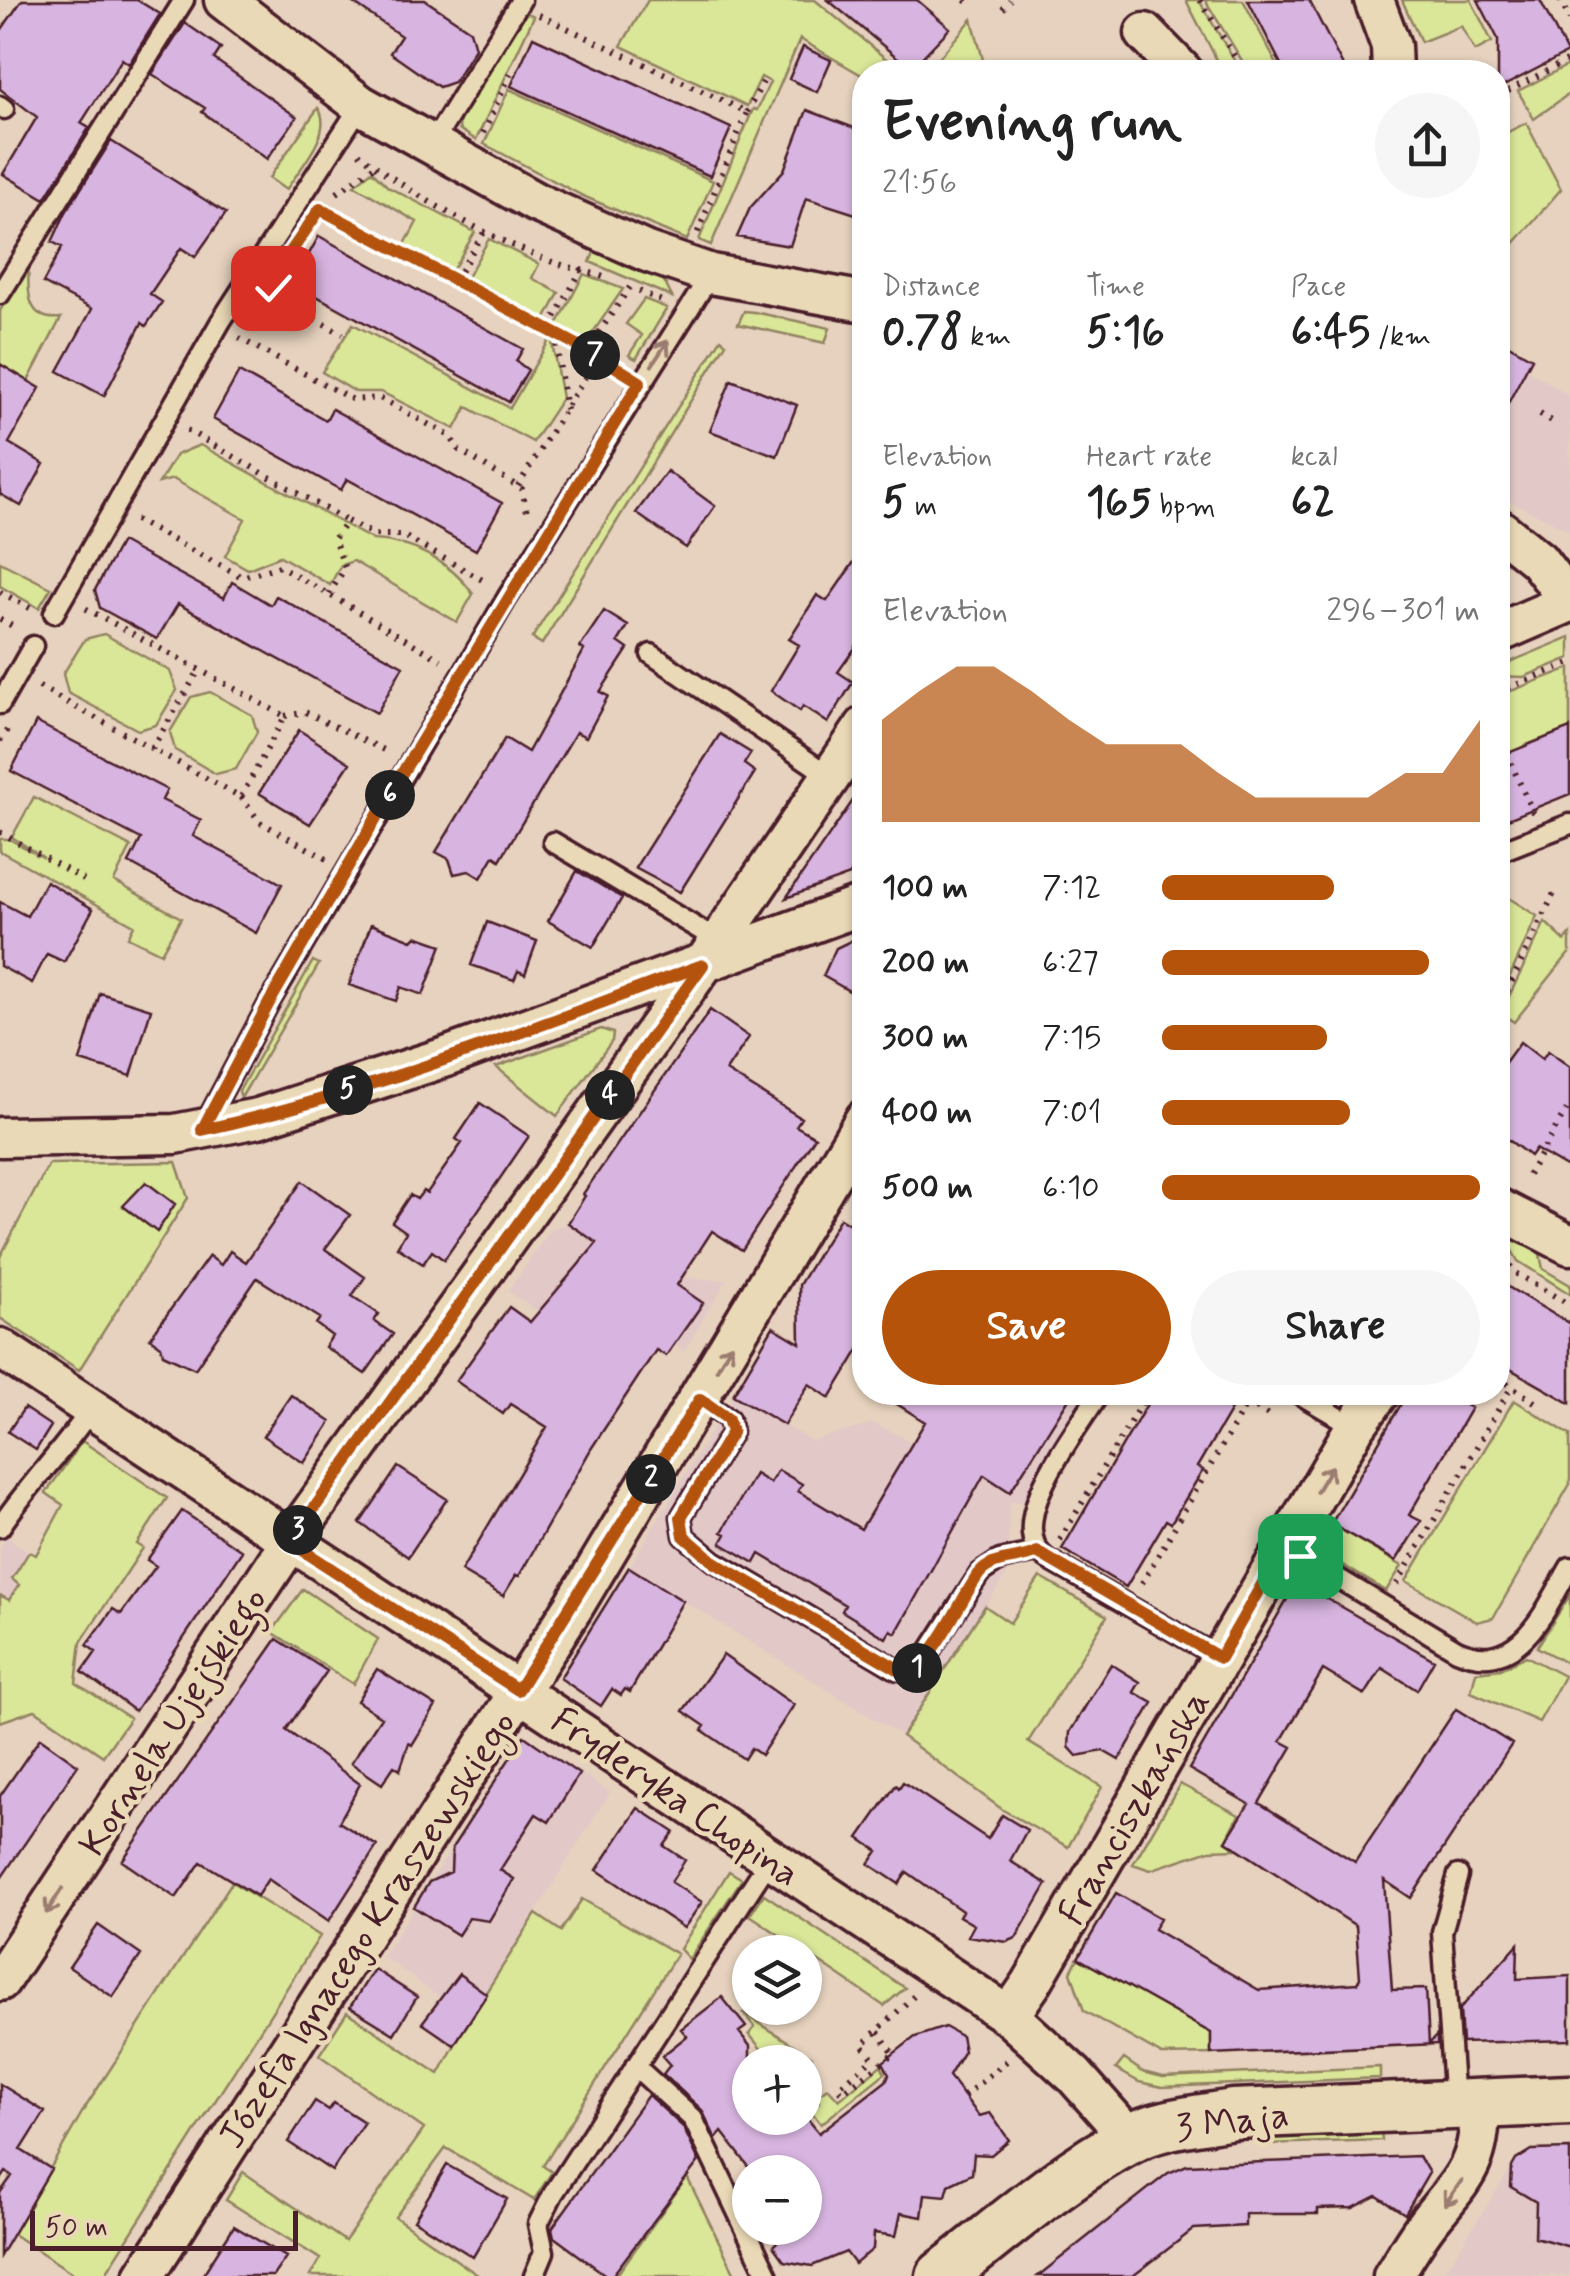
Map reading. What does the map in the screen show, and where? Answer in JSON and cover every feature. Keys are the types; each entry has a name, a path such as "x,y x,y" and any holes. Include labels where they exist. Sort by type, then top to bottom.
{"street":[{"path":"224,0 361,105 431,147 598,231 852,299"},
{"path":"1374,0 1391,60"},
{"path":"1145,33 1171,60"},
{"path":"1510,538 1538,560 1570,602 1510,629"},
{"name":"Kornela Ujejskiego","path":"4,1966 290,1542 711,953 852,745"},
{"path":"0,1136 154,1136 258,1118 364,1086 711,953 852,908"},
{"name":"Józefa Ignacego Kraszewskiego","path":"144,2276 700,1399 852,1142"},
{"path":"1510,1214 1570,1246"},
{"name":"Fryderyka Chopina","path":"0,1348 1009,2016 1074,2075 1130,2138"},
{"name":"Franciszkańska","path":"1009,2016 1370,1405"},
{"name":"3 Maja","path":"941,2276 1130,2138 1178,2123 1232,2114 1570,2100"},
{"path":"1393,2276 1470,2165 1480,2133 1467,2103"}],"lane":[{"path":"0,294 127,85 184,0"},
{"path":"431,147 521,0"},
{"path":"54,613 221,321 361,105"},
{"path":"202,1130 269,1003 398,780 687,311 701,260"},
{"path":"0,704 33,646"},
{"path":"651,654 831,776"},
{"path":"1510,847 1570,824"},
{"path":"553,842 711,953"},
{"path":"700,1399 728,1419 732,1432 681,1517 684,1536 714,1562 898,1670 910,1671 922,1662 985,1568 1045,1551"},
{"path":"1092,1405 1037,1498 1029,1535 1045,1551 1220,1658"},
{"path":"1319,1405 1355,1426"},
{"path":"0,1526 32,1481 62,1453 91,1409"},
{"path":"1284,1546 1456,1650 1479,1656 1500,1654 1522,1643 1570,1566"},
{"path":"534,2276 544,2258 538,2232 542,2214 770,1859"},
{"path":"1458,1874 1442,1932 1467,2103"},
{"path":"635,2066 693,2119 768,2276"}],"path":[{"path":"1003,9 1010,0"},
{"path":"1200,0 1237,60"},
{"path":"1560,0 1570,20"},
{"path":"532,31 539,14 747,112"},
{"path":"577,32 583,22"},
{"path":"1510,90 1570,59"},
{"path":"476,148 516,64"},
{"path":"701,260 747,112 763,82"},
{"path":"338,136 400,186 544,260 582,268 687,311"},
{"path":"312,222 325,201 374,166"},
{"path":"320,209 640,382"},
{"path":"455,280 486,229"},
{"path":"566,412 553,321 582,268"},
{"path":"275,275 272,285 281,299 343,334"},
{"path":"586,350 630,288"},
{"path":"237,337 353,400 380,398 450,436 460,450 518,486 527,501 526,515"},
{"path":"518,486 598,356"},
{"path":"1540,414 1552,421"},
{"path":"184,428 347,521 375,535 402,535 488,583"},
{"path":"128,521 130,518 242,577 280,566 442,660 432,676"},
{"path":"330,594 345,568 334,540 347,521"},
{"path":"89,588 79,605 286,716 305,712 386,754 396,738"},
{"path":"1510,686 1570,663"},
{"path":"152,749 199,670"},
{"path":"33,684 241,797 260,822 328,859"},
{"path":"241,797 286,716"},
{"path":"1510,761 1542,834"},
{"path":"0,832 84,880"},
{"path":"1510,985 1556,889"},
{"path":"1528,1175 1570,1104"},
{"path":"1510,1265 1516,1274 1570,1304"},
{"path":"1510,1389 1512,1386 1539,1405"},
{"path":"1045,1551 1140,1405"},
{"path":"1134,1597 1246,1405"},
{"path":"1250,1405 1272,1418"},
{"path":"1392,1592 1501,1405"},
{"path":"878,2032 893,2055 842,2093 838,2088 873,2058 862,2045 920,1989"},
{"path":"964,2096 1012,2056"}],"shaded area":[{"path":"1527,369 1570,397 1570,531 1510,501 1510,400"},
{"path":"568,1223 617,1256 630,1275 727,1280 684,1351 612,1302 582,1343 508,1291 551,1229"},
{"path":"733,1395 812,1441 874,1423 920,1446 970,1405 1083,1405 1023,1502 1009,1502 1007,1573 902,1736 629,1567"},
{"path":"7,1537 29,1552 13,1579 19,1584 9,1601 0,1595 0,1548"},
{"path":"524,1736 610,1792 469,2019 383,1956"},
{"path":"1570,2149 1570,2276 1442,2276 1516,2160 1526,2154"}],"green space":[{"path":"648,0 815,0 888,60 852,60 852,69 800,39 711,245 699,240 753,109 757,110 770,82 761,77 747,106 621,46"},
{"path":"1186,0 1199,0 1234,60 1217,60"},
{"path":"1205,0 1243,0 1275,60 1242,60"},
{"path":"1402,0 1471,0 1492,42 1475,51 1461,26 1421,42"},
{"path":"525,12 534,16 476,140 459,129 460,118"},
{"path":"972,19 983,60 937,60"},
{"path":"1570,64 1570,93 1534,119 1518,91"},
{"path":"509,89 713,181 687,240 583,196 484,144"},
{"path":"318,108 322,117 319,139 286,190 269,178"},
{"path":"1526,123 1561,189 1510,248 1510,131"},
{"path":"372,171 388,187 475,232 452,271 404,246 417,222 354,185"},
{"path":"489,239 539,264 532,278 559,293 545,320 466,279"},
{"path":"595,250 662,277 672,297 590,262"},
{"path":"29,260 29,292 34,309 49,318 61,318 28,381 0,364 0,311"},
{"path":"584,274 623,289 587,341 556,327"},
{"path":"644,299 667,308 636,359 629,355 642,335 626,324"},
{"path":"744,311 830,328 825,343 738,324"},
{"path":"353,324 510,408 551,337 562,398 533,442 467,407 455,429 381,392 356,392 322,372"},
{"path":"721,339 726,343 542,644 532,638"},
{"path":"200,445 373,540 402,544 442,563 473,594 457,622 353,561 341,565 330,585 280,556 248,569 225,556 245,519 173,479 159,483 176,455"},
{"path":"0,562 51,588 39,608 0,586"},
{"path":"104,634 170,671 177,690 156,725 138,730 68,693 63,674 85,639"},
{"path":"1570,637 1570,658 1524,677 1510,676 1510,662"},
{"path":"1570,668 1570,728 1524,746 1511,757 1510,691"},
{"path":"210,692 252,715 257,732 236,769 216,774 175,750 170,732 191,697"},
{"path":"34,797 131,847 114,881 181,918 161,953 128,937 134,925 0,851 0,839 9,839 44,858 12,837"},
{"path":"1510,899 1537,916 1510,976"},
{"path":"1545,922 1565,941 1570,935 1570,952 1514,1022 1510,1019 1510,994"},
{"path":"313,961 319,964 241,1098 239,1091"},
{"path":"601,1029 613,1033 612,1041 557,1116 496,1067"},
{"path":"176,1162 188,1198 79,1370 0,1318 0,1257 49,1164"},
{"path":"1510,1234 1538,1244 1543,1269 1570,1285 1570,1294 1518,1261 1510,1247"},
{"path":"1514,1400 1570,1435 1570,1484 1493,1618 1477,1622 1406,1581"},
{"path":"82,1441 167,1498 137,1544 143,1548 81,1642 76,1683 130,1718 103,1756 35,1710 0,1722 0,1595 9,1600 19,1585 12,1579 29,1552 36,1555 63,1505 46,1493"},
{"path":"1331,1524 1402,1566 1386,1591 1316,1549"},
{"path":"1040,1577 1107,1616 1028,1742 1102,1787 1068,1847 1003,1810 902,1736 985,1606 1010,1623"},
{"path":"303,1589 378,1639 353,1684 272,1632"},
{"path":"1570,1595 1570,1665 1537,1647"},
{"path":"1526,1656 1564,1676 1539,1722 1471,1692 1476,1672 1501,1669"},
{"path":"1180,1784 1239,1815 1226,1841 1238,1849 1210,1850 1150,1870 1133,1864"},
{"path":"729,1871 742,1879 689,1959 680,1949"},
{"path":"232,1882 320,1936 104,2276 77,2276 13,2234 83,2111"},
{"path":"764,1894 905,1988 884,2006 822,1964 822,1935 779,1935 750,1915"},
{"path":"582,1899 677,1954 543,2166 552,2172 534,2200 446,2148 395,2217 479,2276 310,2276 320,2259 226,2200 243,2172 345,2241 424,2129 319,2055 347,2012 439,2074 536,1914 561,1931"},
{"path":"1078,1958 1211,2033 1211,2054 1162,2055 1084,2011 1071,1972"},
{"path":"762,2025 793,2045 758,2045 749,2034"},
{"path":"1124,2059 1143,2072 1163,2077 1380,2067 1380,2078 1162,2087 1139,2082 1116,2069"},
{"path":"881,2065 885,2073 822,2123 822,2093 828,2088 839,2100"},
{"path":"1381,2130 1382,2140 1266,2144 1266,2135"},
{"path":"687,2177 736,2276 616,2276"}],"building":[{"path":"22,0 137,0 160,14 129,64 122,59 81,123 89,128 45,199 3,174 37,117 0,89 0,32"},
{"path":"349,0 425,0 470,30 475,48 454,82 439,87 390,53 401,36"},
{"path":"828,0 917,0 950,28 920,60 900,60"},
{"path":"1248,0 1309,0 1340,60 1279,60"},
{"path":"1478,0 1540,0 1567,53 1510,83 1510,60 1498,60 1498,39"},
{"path":"185,23 221,48 214,59 297,117 267,159 202,112 205,108 152,74"},
{"path":"533,37 731,128 710,176 511,86"},
{"path":"803,47 831,60 817,92 789,79"},
{"path":"807,110 852,127 852,213 806,198 790,246 737,237 750,208 784,170"},
{"path":"111,141 226,213 195,257 181,248 150,294 162,302 146,326 142,323 104,396 58,371 92,309 43,283 62,247 52,242 66,212"},
{"path":"319,236 523,349 516,361 528,370 509,402 293,283"},
{"path":"1510,346 1532,358 1510,399"},
{"path":"0,364 40,388 9,443 44,464 21,506 0,494"},
{"path":"239,372 326,420 332,409 502,503 476,550 347,479 341,490 213,419"},
{"path":"731,380 797,405 777,456 710,431"},
{"path":"667,471 715,506 686,548 636,513"},
{"path":"121,542 224,598 232,582 271,605 276,596 403,666 377,713 178,604 157,639 100,608 95,590"},
{"path":"852,565 852,652 838,672 852,684 828,723 803,706 800,711 771,691 799,645 789,639 817,595 827,601"},
{"path":"604,611 628,626 618,642 628,649 600,692 608,696 586,737 576,732 500,860 494,856 481,878 469,871 454,874 449,859 436,852 505,738 528,752 584,650 580,647"},
{"path":"36,722 167,790 162,800 201,820 193,836 282,884 256,933 129,863 141,839 11,771"},
{"path":"1570,728 1570,794 1510,818 1510,752"},
{"path":"299,730 350,763 310,824 259,793"},
{"path":"720,734 751,753 744,764 755,772 680,892 635,868"},
{"path":"852,802 850,875 786,898"},
{"path":"577,871 622,898 593,947 548,921"},
{"path":"46,881 93,909 64,962 47,954 32,983 0,966 0,902 27,916"},
{"path":"487,922 537,941 525,974 518,971 514,980 471,965"},
{"path":"371,924 412,940 416,936 442,945 423,995 401,987 396,1001 349,985"},
{"path":"852,940 852,993 823,976 836,948"},
{"path":"100,993 151,1009 131,1076 80,1061"},
{"path":"710,1010 749,1037 726,1071 801,1118 796,1126 815,1137 742,1250 712,1231 677,1285 703,1303 666,1356 656,1350 591,1449 519,1576 503,1596 461,1571 547,1427 510,1404 503,1414 456,1381 509,1307 530,1322 597,1243 568,1223 583,1194"},
{"path":"1520,1042 1542,1059 1548,1051 1570,1067 1570,1169 1535,1149 1530,1156 1510,1141 1510,1056"},
{"path":"480,1103 529,1136 444,1260 432,1251 423,1264 397,1247 406,1232 392,1222 410,1195 417,1199 423,1191 427,1193 462,1143 456,1139"},
{"path":"302,1181 350,1215 325,1249 365,1277 352,1296 379,1314 374,1321 393,1334 365,1374 325,1347 332,1336 316,1324 320,1318 257,1278 195,1369 163,1354 161,1346 150,1338 209,1256 221,1265 230,1251 246,1262"},
{"path":"146,1182 175,1204 157,1232 123,1206"},
{"path":"840,1218 852,1226 852,1362 830,1398 809,1384 784,1425 733,1395 773,1327 800,1343 799,1285"},
{"path":"1510,1288 1570,1324 1570,1403 1510,1369"},
{"path":"291,1395 331,1422 304,1463 263,1436"},
{"path":"898,1405 1065,1405 1010,1492 984,1475 896,1633 891,1630 886,1638 842,1611 845,1605 760,1554 755,1563 721,1543 726,1534 722,1532 755,1474 770,1483 778,1470 802,1484 798,1491 861,1529 925,1422"},
{"path":"1146,1405 1234,1405 1197,1467 1203,1470 1171,1523 1166,1520 1126,1587 1062,1549"},
{"path":"1400,1405 1471,1408 1409,1515 1421,1521 1396,1561 1331,1524"},
{"path":"24,1408 51,1426 36,1450 8,1432"},
{"path":"398,1467 447,1499 408,1557 360,1523"},
{"path":"182,1511 242,1551 135,1711 82,1672 96,1652 87,1645 113,1609 121,1614 156,1566 147,1560"},
{"path":"629,1567 683,1601 630,1692 625,1689 621,1695 612,1689 601,1706 560,1678"},
{"path":"1297,1582 1434,1660 1417,1690 1382,1668 1365,1695 1323,1670 1281,1741 1292,1747 1259,1803 1355,1862 1456,1709 1512,1744 1411,1898 1384,1880 1392,1990 1426,1989 1429,2044 1437,2035 1437,2044 1211,2054 1211,2033 1078,1958 1116,1893 1160,1918 1154,1929 1259,1990 1357,1983 1360,1978 1356,1926 1226,1841 1249,1804 1189,1769"},
{"path":"277,1639 327,1671 286,1730 360,1784 339,1822 377,1846 329,1921 268,1879 257,1896 201,1862 176,1898 122,1861"},
{"path":"723,1655 794,1705 761,1755 751,1748 744,1759 702,1730 705,1726 683,1711"},
{"path":"1111,1664 1140,1682 1134,1692 1153,1703 1119,1760 1103,1751 1077,1756 1069,1747 1070,1732"},
{"path":"377,1669 436,1706 412,1745 409,1743 400,1770 394,1766 382,1784 351,1763 381,1717 357,1701"},
{"path":"524,1736 579,1774 549,1822 536,1814 500,1870 514,1879 489,1921 469,1918 458,1935 414,1907 429,1882 451,1872 452,1848"},
{"path":"40,1738 78,1765 0,1880 0,1796"},
{"path":"903,1782 988,1839 1002,1815 1027,1830 1010,1861 1047,1884 1016,1938 1007,1942 968,1936 974,1925 959,1916 962,1911 907,1872 899,1884 869,1864 878,1851 859,1838 896,1785 899,1788"},
{"path":"638,1808 674,1832 664,1846 685,1860 671,1882 702,1902 684,1928 597,1870"},
{"path":"98,1925 141,1955 113,1997 69,1967"},
{"path":"1518,1944 1517,1979 1570,1976 1570,2040 1462,2043 1460,2009"},
{"path":"374,1969 417,1997 394,2034 350,2007"},
{"path":"459,1974 487,1994 454,2045 422,2023"},
{"path":"722,1997 732,2010 732,2025 746,2027 739,2032 749,2045 732,2045 732,2135 822,2135 822,2131 886,2081 889,2074 883,2062 915,2037 945,2027 961,2036 964,2051 949,2076 979,2116 990,2113 1009,2140 991,2155 974,2154 972,2174 949,2185 946,2196 925,2194 922,2217 901,2213 896,2236 874,2233 873,2249 855,2264 846,2252 812,2266 784,2261 774,2245 822,2245 822,2155 740,2155 722,2132 716,2139 702,2110 663,2074 670,2065 662,2056 687,2036 681,2029"},
{"path":"0,2084 45,2112 21,2150 51,2169 0,2256 0,2193 12,2176 6,2172 0,2181"},
{"path":"648,2095 683,2127 699,2161 612,2276 607,2276 554,2237 552,2228"},
{"path":"315,2101 329,2110 334,2103 364,2122 332,2171 288,2142"},
{"path":"1570,2149 1570,2247 1535,2237 1536,2202 1511,2187 1516,2160 1532,2150"},
{"path":"1419,2156 1429,2173 1405,2214 1377,2196 1353,2208 1318,2209 1318,2214 1245,2214 1245,2226 1194,2229 1133,2276 1038,2276 1168,2173 1187,2165"},
{"path":"447,2165 507,2199 473,2257 414,2220"},
{"path":"234,2226 286,2257 273,2276 202,2276"}],"route":[{"path":"273,288 275,275 320,209 640,382 398,780 269,1003 202,1130 258,1118 364,1086 703,965 290,1542 518,1690 700,1399 728,1419 732,1432 681,1517 680,1530 684,1536 714,1562 903,1672 922,1662 980,1573 1000,1560 1037,1552 1220,1658 1284,1546 1300,1556"}]}
